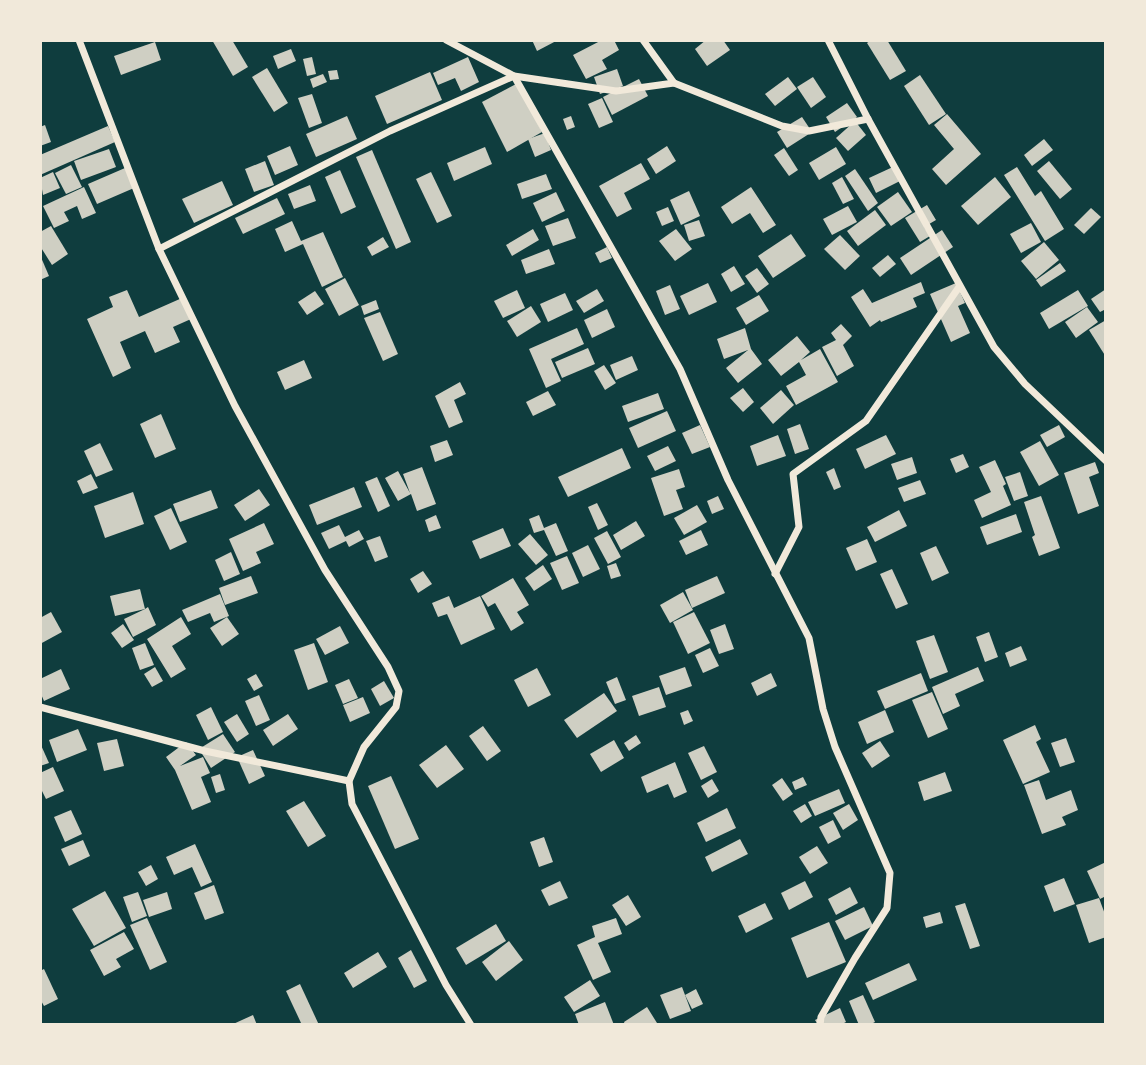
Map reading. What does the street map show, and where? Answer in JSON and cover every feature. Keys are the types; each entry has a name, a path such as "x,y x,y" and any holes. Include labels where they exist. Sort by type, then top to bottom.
{"street":[{"path":"79,40 159,250 235,407 325,570 388,667 399,691 396,707 364,747 349,781 352,804 446,985 471,1025"},
{"path":"446,40 514,76 616,91 674,83 782,126 809,131 868,119"},
{"path":"643,40 674,83"},
{"path":"828,40 868,119 994,348 1025,384 1106,461"},
{"path":"159,250 390,131 514,76"},
{"path":"514,76 680,369 728,480 809,638 823,709 835,747 890,873 887,908 821,1017 820,1025"},
{"path":"775,574 799,527 793,474 866,421 959,287"},
{"path":"40,707 205,751 349,781"}],"building":[{"path":"212,40 232,40 248,67 233,76"},
{"path":"532,40 558,40 537,51"},
{"path":"602,40 614,40 619,50 602,60 607,69 586,79 573,55"},
{"path":"706,40 723,40 730,50 707,66 695,49"},
{"path":"871,40 887,40 906,71 890,80 867,43"},
{"path":"155,42 161,60 121,75 114,56"},
{"path":"291,49 296,61 278,69 273,56"},
{"path":"312,57 316,74 307,76 303,59"},
{"path":"468,57 479,82 461,91 455,78 438,85 433,73"},
{"path":"267,68 288,103 274,112 252,77"},
{"path":"617,69 623,86 600,94 594,77"},
{"path":"337,70 339,79 330,80 328,71"},
{"path":"430,72 442,100 387,124 375,96"},
{"path":"323,74 327,82 313,88 310,79"},
{"path":"920,75 946,114 929,125 904,86"},
{"path":"788,77 797,89 775,106 765,94"},
{"path":"813,77 826,97 811,108 797,87"},
{"path":"639,79 648,96 612,115 603,97"},
{"path":"518,83 542,132 507,152 482,102"},
{"path":"312,94 322,123 309,128 298,98"},
{"path":"602,98 613,122 599,128 588,104"},
{"path":"847,103 857,117 835,132 826,117"},
{"path":"947,114 981,154 946,185 932,169 954,149 934,125"},
{"path":"347,116 357,139 316,157 306,134"},
{"path":"571,116 575,127 567,130 563,119"},
{"path":"802,117 812,132 787,148 777,132"},
{"path":"855,121 866,135 848,151 836,138"},
{"path":"45,125 51,142 40,146 40,127"},
{"path":"108,126 115,142 40,175 40,155"},
{"path":"545,133 551,150 535,157 528,139"},
{"path":"1044,139 1053,150 1032,166 1024,155"},
{"path":"290,146 298,165 275,175 267,156"},
{"path":"667,146 676,161 656,174 647,159"},
{"path":"485,147 492,164 454,181 447,163"},
{"path":"836,147 846,164 819,180 809,163"},
{"path":"784,148 798,170 789,176 774,155"},
{"path":"109,149 116,167 81,180 74,161"},
{"path":"372,150 411,242 396,249 356,157"},
{"path":"265,161 274,185 254,192 245,169"},
{"path":"1049,161 1072,189 1060,199 1037,171"},
{"path":"641,163 650,179 624,193 632,209 617,217 599,186"},
{"path":"71,165 82,187 66,194 55,173"},
{"path":"895,166 902,180 876,193 869,178"},
{"path":"1017,167 1035,196 1041,191 1064,229 1045,241 1004,175"},
{"path":"125,168 134,188 97,204 88,184"},
{"path":"855,169 878,203 868,211 845,176"},
{"path":"340,170 356,207 341,214 325,177"},
{"path":"53,172 60,188 43,195 40,178"},
{"path":"431,172 452,216 437,223 416,179"},
{"path":"546,174 552,189 522,199 517,184"},
{"path":"842,177 854,199 843,204 832,183"},
{"path":"995,177 1011,197 978,225 961,206"},
{"path":"222,181 233,205 194,223 182,199"},
{"path":"310,185 316,201 294,209 288,194"},
{"path":"84,187 96,213 82,219 77,206 64,212 69,221 54,228 43,206"},
{"path":"751,187 776,225 763,233 750,213 732,224 721,207"},
{"path":"689,191 700,216 681,225 670,200"},
{"path":"556,192 565,211 542,222 533,203"},
{"path":"898,192 912,212 891,226 877,207"},
{"path":"277,198 285,214 243,234 235,218"},
{"path":"927,205 936,220 924,227 930,236 920,242 905,218"},
{"path":"848,206 857,222 832,235 823,219"},
{"path":"668,207 674,221 662,226 656,212"},
{"path":"1091,208 1101,217 1084,234 1074,225"},
{"path":"875,210 886,225 858,246 847,231"},
{"path":"568,218 576,238 553,246 545,226"},
{"path":"699,220 705,236 689,241 684,225"},
{"path":"292,221 301,241 323,232 343,277 322,287 303,244 285,252 275,229"},
{"path":"1031,223 1041,242 1021,253 1010,234"},
{"path":"51,226 68,254 52,265 40,246 40,232"},
{"path":"533,229 539,240 512,256 506,245"},
{"path":"676,229 692,249 675,261 659,241"},
{"path":"942,230 953,247 911,275 900,258"},
{"path":"791,234 806,256 773,278 758,256"},
{"path":"840,235 860,256 845,270 824,249"},
{"path":"383,237 389,247 372,256 367,247"},
{"path":"1044,242 1059,260 1036,279 1021,261"},
{"path":"607,247 612,258 600,263 595,253"},
{"path":"549,249 555,264 526,274 521,260"},
{"path":"40,255 49,276 40,280"},
{"path":"888,255 896,264 880,277 872,268"},
{"path":"1060,263 1066,271 1041,287 1036,280"},
{"path":"734,266 745,284 731,292 721,274"},
{"path":"757,268 769,284 757,293 745,276"},
{"path":"345,278 359,305 339,316 325,289"},
{"path":"921,282 925,293 913,298 917,307 881,322 880,320 870,327 851,297 863,289 872,303"},
{"path":"708,283 717,302 689,315 680,296"},
{"path":"956,283 965,303 958,306 970,333 951,342 930,294"},
{"path":"670,285 680,309 665,315 656,291"},
{"path":"597,289 604,301 584,313 576,301"},
{"path":"1106,289 1106,309 1100,312 1091,299"},
{"path":"127,290 139,317 182,298 191,319 173,327 180,342 155,353 145,331 120,342 131,368 113,377 87,319 113,307 109,297"},
{"path":"517,290 525,308 503,318 494,301"},
{"path":"1078,290 1088,306 1049,329 1040,313"},
{"path":"315,291 324,304 307,315 298,302"},
{"path":"565,293 573,310 548,322 540,304"},
{"path":"759,295 769,311 746,325 736,308"},
{"path":"376,300 379,309 364,315 361,306"},
{"path":"531,306 541,322 517,337 507,321"},
{"path":"1087,307 1098,322 1076,338 1065,322"},
{"path":"607,309 615,327 592,338 584,320"},
{"path":"380,312 398,354 383,361 364,318"},
{"path":"1106,320 1106,357 1089,330"},
{"path":"841,324 852,336 843,345 854,366 837,376 822,347 836,340 831,333"},
{"path":"577,328 584,344 551,359 561,381 546,388 529,349"},
{"path":"745,328 751,349 762,364 738,383 726,368 748,350 724,359 717,339"},
{"path":"797,336 810,352 801,360 820,349 838,382 796,405 786,386 806,375 799,362 781,376 768,360"},
{"path":"588,348 595,364 562,378 555,362"},
{"path":"632,356 638,370 616,380 610,365"},
{"path":"304,360 312,378 285,390 277,372"},
{"path":"604,365 616,383 605,390 594,371"},
{"path":"460,382 466,394 454,400 463,422 449,428 435,396"},
{"path":"743,388 754,402 743,412 730,398"},
{"path":"781,390 794,405 773,424 760,408"},
{"path":"548,391 556,405 533,416 526,402"},
{"path":"658,393 664,409 628,422 622,406"},
{"path":"667,411 676,431 638,448 629,428"},
{"path":"161,414 176,449 155,458 140,424"},
{"path":"800,424 809,449 795,454 787,429"},
{"path":"700,425 710,447 692,454 682,433"},
{"path":"1059,425 1065,437 1047,447 1040,435"},
{"path":"778,435 786,456 757,466 750,446"},
{"path":"886,435 896,454 865,469 856,449"},
{"path":"447,440 453,455 435,462 430,446"},
{"path":"1040,441 1059,475 1039,486 1020,452"},
{"path":"100,443 113,470 96,477 84,451"},
{"path":"668,446 676,461 655,471 647,456"},
{"path":"622,448 631,468 568,497 558,477"},
{"path":"963,454 969,467 956,473 950,459"},
{"path":"912,457 917,473 897,480 891,464"},
{"path":"995,460 1006,484 1003,486 1011,505 982,518 974,500 991,492 979,467"},
{"path":"1095,462 1099,473 1089,477 1099,506 1078,514 1064,473"},
{"path":"422,467 436,504 417,511 411,494 398,501 385,478 398,471 410,493 403,474"},
{"path":"834,468 841,487 834,490 826,472"},
{"path":"679,469 685,487 676,490 683,509 664,516 651,478"},
{"path":"1020,472 1028,496 1014,501 1005,477"},
{"path":"91,474 98,488 83,494 77,481"},
{"path":"377,477 390,506 378,512 365,482"},
{"path":"920,480 926,494 904,502 898,488"},
{"path":"354,487 362,507 317,525 309,505"},
{"path":"259,489 270,505 245,521 234,505"},
{"path":"211,490 218,508 180,522 173,504"},
{"path":"133,492 144,524 105,538 94,506"},
{"path":"718,496 724,509 712,514 707,501"},
{"path":"1041,496 1060,548 1039,556 1024,502"},
{"path":"597,503 608,525 598,530 588,507"},
{"path":"697,505 707,522 684,535 674,518"},
{"path":"171,508 187,542 170,550 154,516"},
{"path":"899,510 907,526 875,542 867,527"},
{"path":"1016,514 1022,532 987,545 980,527"},
{"path":"436,515 441,528 429,532 425,520"},
{"path":"539,515 544,528 556,523 568,551 556,556 544,530 534,533 529,519"},
{"path":"636,521 645,536 621,550 613,535"},
{"path":"264,523 274,544 256,552 261,563 243,571 229,539"},
{"path":"339,525 345,537 359,530 364,539 349,547 346,541 329,549 321,533"},
{"path":"503,528 511,546 480,559 472,541"},
{"path":"701,530 708,545 686,555 679,541"},
{"path":"607,531 621,557 608,564 594,538"},
{"path":"530,534 548,555 536,565 518,544"},
{"path":"380,536 388,557 375,562 366,541"},
{"path":"867,539 877,562 856,571 846,548"},
{"path":"588,545 600,569 583,577 572,553"},
{"path":"936,546 949,573 932,581 920,553"},
{"path":"231,552 240,574 224,581 215,560"},
{"path":"567,556 579,583 562,590 550,563"},
{"path":"616,563 621,576 611,579 607,566"},
{"path":"543,565 552,579 534,591 525,578"},
{"path":"892,569 908,604 896,609 880,574"},
{"path":"423,571 432,584 418,593 410,579"},
{"path":"251,576 258,593 225,605 219,588"},
{"path":"717,576 725,593 692,608 685,590"},
{"path":"513,578 529,605 517,612 524,623 511,631 495,603 488,607 481,596"},
{"path":"140,589 145,609 115,616 110,596"},
{"path":"683,592 693,610 670,623 660,605"},
{"path":"220,594 229,616 214,622 210,613 188,622 182,610"},
{"path":"449,596 454,608 480,596 495,629 461,645 447,614 438,617 432,603"},
{"path":"148,607 156,625 133,637 124,619"},
{"path":"51,612 62,632 40,644 40,618"},
{"path":"694,612 710,643 688,654 673,622"},
{"path":"181,617 191,634 172,646 186,669 171,678 147,639"},
{"path":"227,617 239,634 222,646 210,628"},
{"path":"123,624 134,640 122,648 111,633"},
{"path":"725,624 734,649 719,654 710,630"},
{"path":"340,626 349,643 325,655 316,639"},
{"path":"989,632 998,657 985,662 976,637"},
{"path":"934,635 948,672 930,679 916,641"},
{"path":"145,643 154,665 140,670 132,648"},
{"path":"314,643 328,682 308,690 294,650"},
{"path":"1021,646 1027,660 1010,667 1005,653"},
{"path":"710,648 719,666 703,673 695,655"},
{"path":"155,667 163,681 152,687 144,674"},
{"path":"685,667 692,686 666,695 659,676"},
{"path":"978,667 984,681 955,694 960,706 943,714 932,687"},
{"path":"537,668 551,695 528,707 514,680"},
{"path":"61,669 70,689 44,701 40,692 40,679"},
{"path":"771,673 777,686 757,696 751,683"},
{"path":"921,673 928,691 885,709 877,691"},
{"path":"256,674 263,686 254,691 247,679"},
{"path":"617,677 626,700 615,704 606,682"},
{"path":"349,679 358,698 343,704 335,685"},
{"path":"384,681 394,698 380,706 371,689"},
{"path":"659,687 666,707 639,716 632,696"},
{"path":"932,692 948,729 928,738 912,700"},
{"path":"604,693 617,711 577,738 564,720"},
{"path":"259,695 270,720 256,726 245,701"},
{"path":"363,697 370,713 350,722 343,705"},
{"path":"211,707 223,732 208,740 196,715"},
{"path":"688,710 693,721 684,725 680,713"},
{"path":"885,710 894,732 867,744 858,722"},
{"path":"237,714 249,734 237,742 224,722"},
{"path":"288,714 298,729 273,746 263,730"},
{"path":"1035,725 1041,739 1036,742 1050,772 1023,784 1003,740"},
{"path":"483,726 501,751 487,761 469,736"},
{"path":"78,729 87,750 57,762 49,740"},
{"path":"223,734 235,752 211,768 199,749"},
{"path":"636,735 641,743 629,751 624,743"},
{"path":"1066,738 1075,762 1060,767 1051,743"},
{"path":"117,739 124,766 104,771 97,743"},
{"path":"614,740 624,758 601,772 590,754"},
{"path":"880,741 890,756 872,768 862,753"},
{"path":"186,742 196,755 180,766 203,757 210,773 201,777 211,802 192,810 175,770 166,757"},
{"path":"40,743 49,763 40,766"},
{"path":"446,745 464,769 437,788 419,765"},
{"path":"704,746 717,772 701,780 688,753"},
{"path":"253,750 265,776 249,784 237,757"},
{"path":"675,762 687,792 674,798 668,784 647,793 641,777"},
{"path":"53,767 64,791 46,799 40,787 40,773"},
{"path":"945,772 952,791 924,801 918,782"},
{"path":"220,774 225,790 216,793 211,777"},
{"path":"391,776 419,839 395,849 368,786"},
{"path":"803,777 807,785 795,790 792,782"},
{"path":"782,778 793,794 783,801 772,785"},
{"path":"712,779 719,791 708,798 701,786"},
{"path":"1039,780 1046,800 1071,790 1078,810 1062,817 1066,825 1042,834 1024,785"},
{"path":"839,789 845,803 815,816 808,802"},
{"path":"304,801 326,836 308,847 286,811"},
{"path":"805,804 812,816 801,823 793,811"},
{"path":"849,804 858,820 843,830 833,813"},
{"path":"727,808 736,828 706,842 697,823"},
{"path":"71,810 82,834 65,842 54,817"},
{"path":"833,820 841,837 828,844 819,827"},
{"path":"544,837 553,862 539,867 530,842"},
{"path":"740,839 748,854 712,872 705,857"},
{"path":"83,840 90,856 69,866 61,849"},
{"path":"195,844 212,882 201,887 192,867 174,875 166,857"},
{"path":"817,846 828,863 810,874 799,857"},
{"path":"1106,862 1106,896 1100,899 1087,871"},
{"path":"151,865 158,879 146,886 138,872"},
{"path":"1064,878 1075,904 1054,912 1044,886"},
{"path":"560,881 568,898 549,906 541,890"},
{"path":"805,881 813,897 789,910 781,893"},
{"path":"214,885 224,913 205,920 194,893"},
{"path":"850,887 858,903 836,915 828,899"},
{"path":"105,891 126,928 94,946 72,909"},
{"path":"138,892 147,916 132,922 123,897"},
{"path":"167,892 172,909 149,917 143,900"},
{"path":"628,895 641,917 626,926 612,905"},
{"path":"1099,898 1106,917 1106,937 1089,943 1076,905"},
{"path":"765,903 773,919 746,933 738,916"},
{"path":"965,903 980,946 970,949 955,906"},
{"path":"864,907 873,926 845,940 835,921"},
{"path":"940,912 943,923 926,928 923,917"},
{"path":"147,918 167,962 150,970 130,925"},
{"path":"616,918 622,934 598,943 611,972 593,980 577,945 595,937 592,926"},
{"path":"829,922 846,962 807,978 791,938"},
{"path":"496,924 506,941 466,965 456,948"},
{"path":"124,932 134,949 116,959 121,967 104,976 90,950"},
{"path":"509,941 523,960 496,981 482,962"},
{"path":"411,950 427,981 414,988 398,958"},
{"path":"378,952 387,967 353,988 344,973"},
{"path":"909,963 917,980 873,1000 865,983"},
{"path":"44,969 58,999 44,1006 40,999 40,971"},
{"path":"590,980 600,996 574,1012 564,997"},
{"path":"300,984 319,1025 302,1025 286,991"},
{"path":"682,987 691,1011 670,1019 660,995"},
{"path":"696,989 703,1004 692,1009 685,995"},
{"path":"863,995 875,1022 869,1025 859,1025 849,1001"},
{"path":"605,1002 614,1025 579,1025 575,1014"},
{"path":"647,1007 657,1023 625,1025 624,1022"},
{"path":"840,1008 846,1022 840,1025 818,1025 815,1020"},
{"path":"253,1015 257,1025 231,1025"}]}
